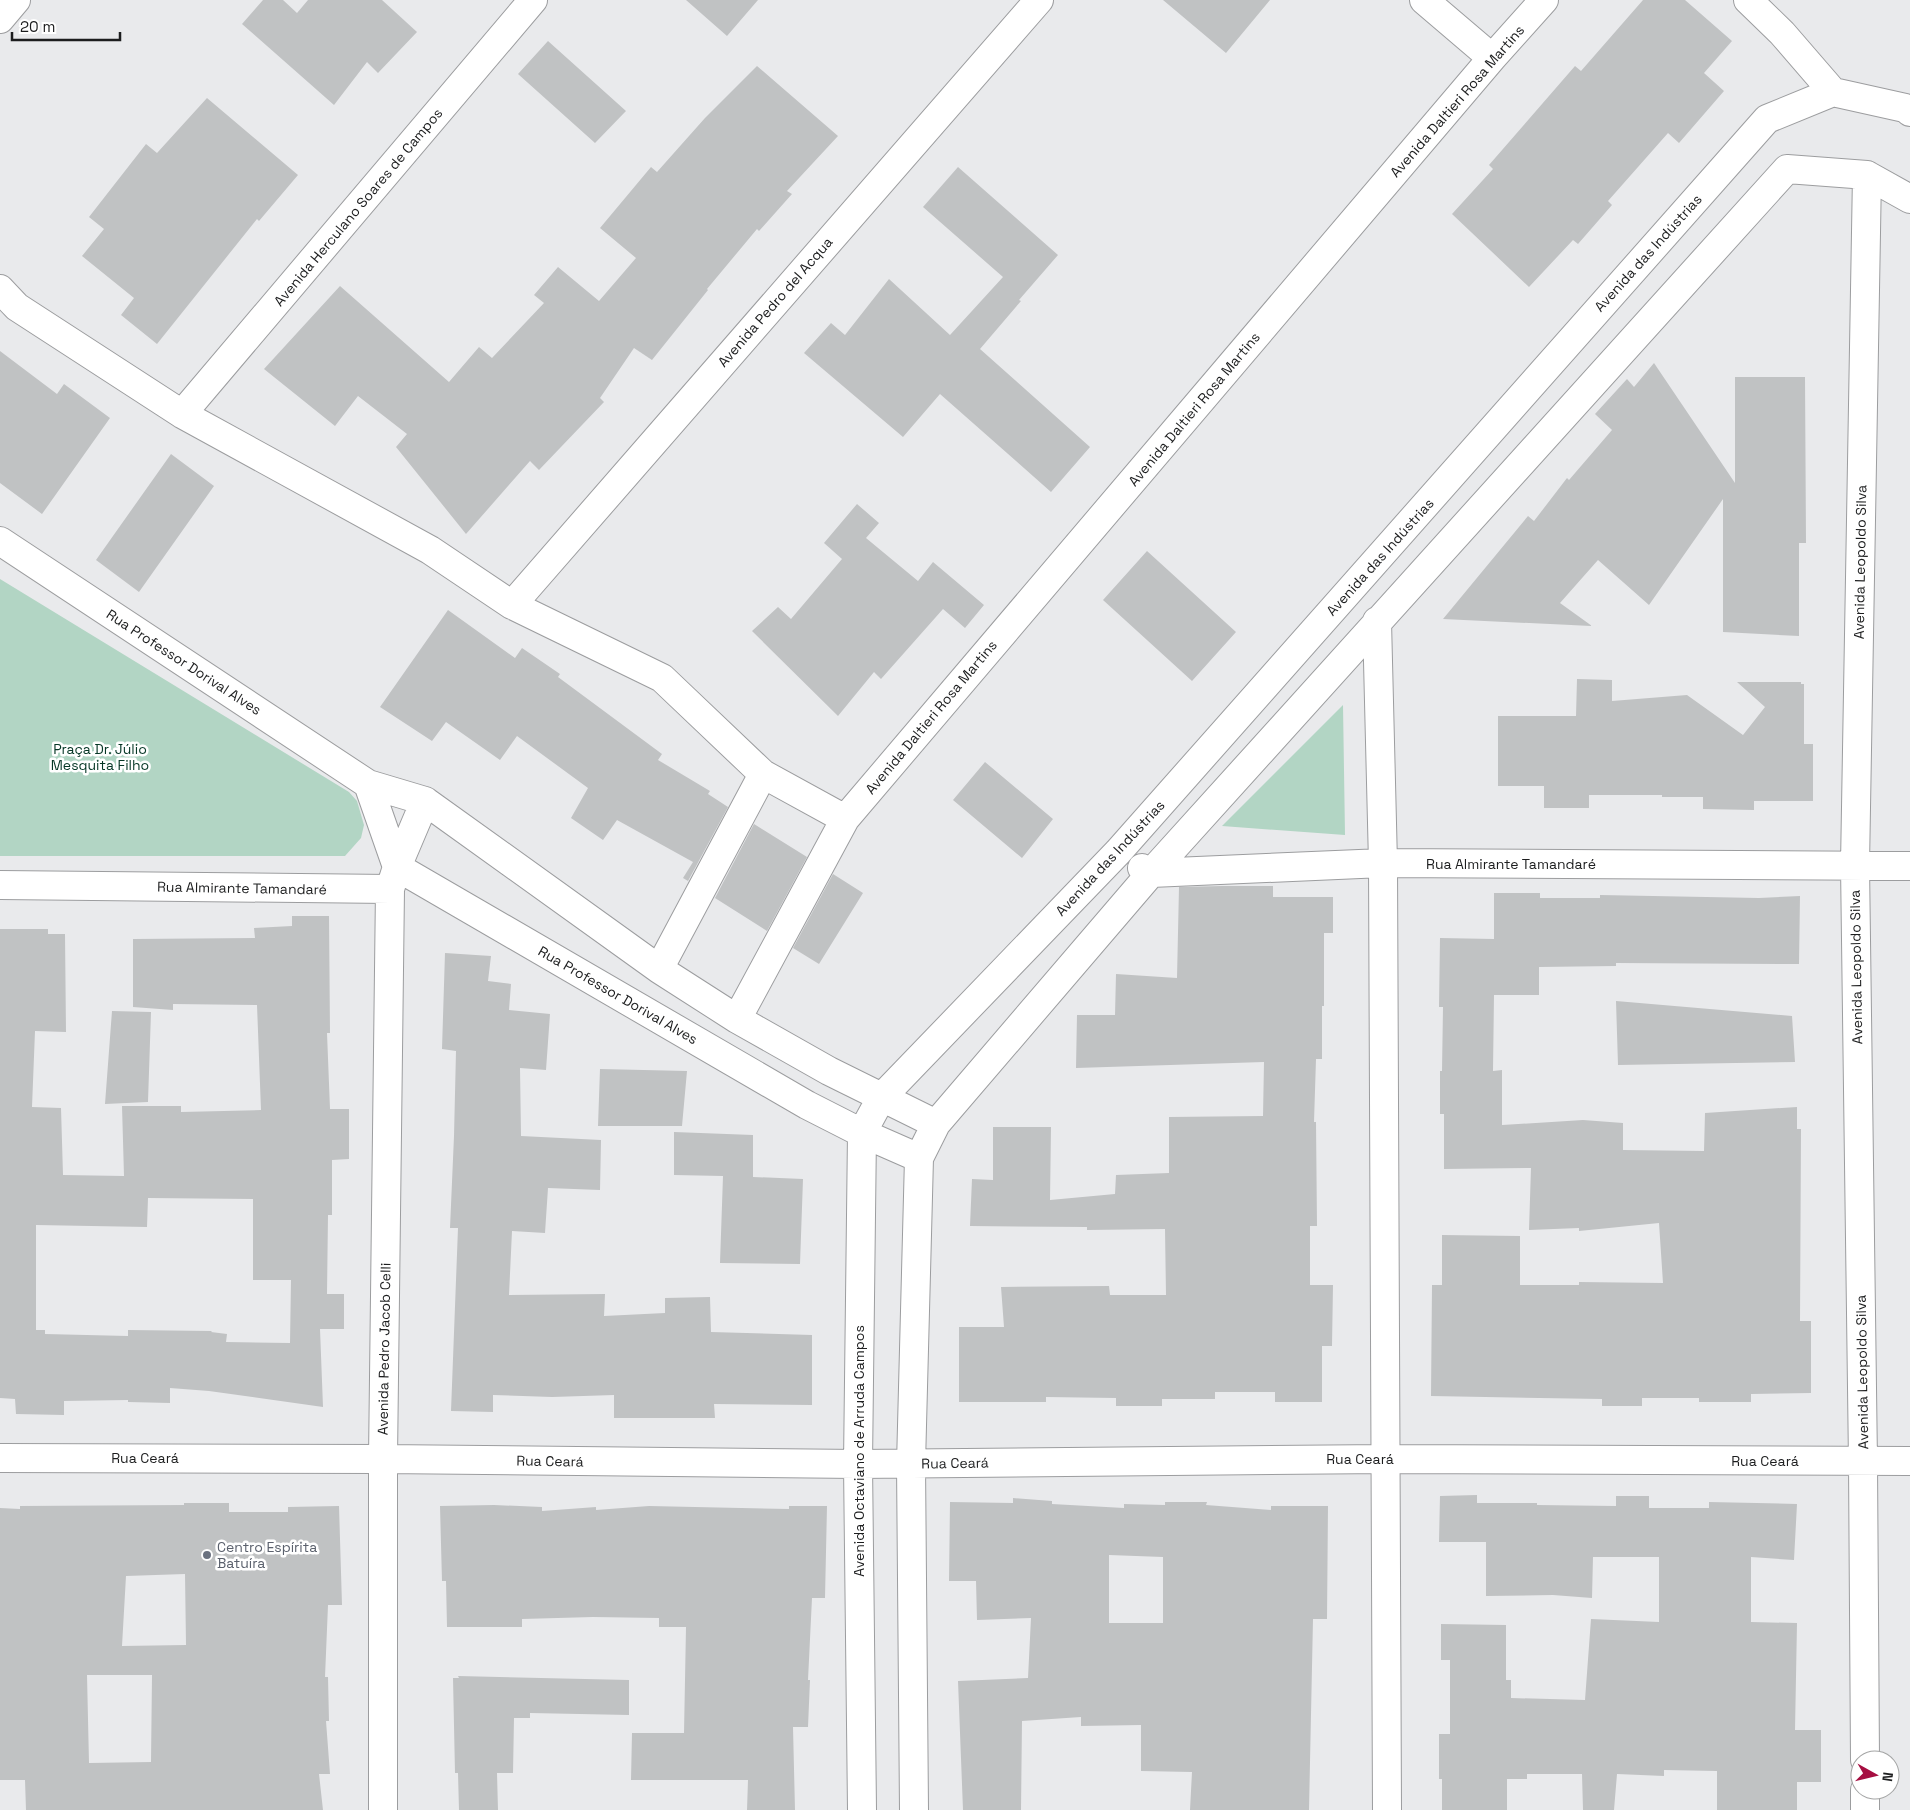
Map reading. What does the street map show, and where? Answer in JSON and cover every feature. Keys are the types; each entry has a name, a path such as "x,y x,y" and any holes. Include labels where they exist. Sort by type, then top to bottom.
{"street":[{"path":"0,19 16,0"},
{"name":"Avenida Herculano Soares de Campos","path":"182,414 533,0"},
{"name":"Avenida Pedro del Acqua","path":"512,605 1039,0"},
{"path":"1424,0 1492,58"},
{"name":"Avenida Daltieri Rosa Martins","path":"737,1019 845,819 1492,58 1544,0"},
{"path":"1748,0 1782,33 1833,92 1905,108 1910,112"},
{"name":"Avenida das Indústrias","path":"881,1098 1118,852 1767,119 1833,92"},
{"path":"914,1810 910,1464 919,1158 936,1124 1151,873 1377,620 1786,169 1868,174 1910,198"},
{"name":"Avenida Leopoldo Silva","path":"1865,1750 1863,1462 1854,865 1868,174"},
{"path":"0,289 17,307 182,414 430,550 512,605 662,678 763,774 845,819"},
{"name":"Rua Professor Dorival Alves","path":"0,541 368,784 425,801 659,969 737,1019 829,1071 936,1124"},
{"path":"1377,620 1383,863 1388,1810"},
{"path":"659,969 763,774"},
{"path":"368,784 394,878"},
{"path":"394,878 425,801"},
{"path":"1118,852 1151,873"},
{"name":"Rua Almirante Tamandaré","path":"1151,873 1383,863 1910,866"},
{"name":"Rua Almirante Tamandaré","path":"0,885 394,878"},
{"name":"Rua Professor Dorival Alves","path":"394,878 807,1105 919,1158"},
{"name":"Avenida Pedro Jacob Celli","path":"383,1810 383,1459 394,878"},
{"name":"Avenida Octaviano de Arruda Campos","path":"862,1810 858,1464 862,1132 881,1098"},
{"name":"Rua Ceará","path":"0,1458 383,1459 858,1464 1386,1459 1910,1461"}],"green space":[{"name":"Praça Dr. Júlio Mesquita Filho","path":"0,579 349,792 357,801 364,825 361,838 345,856 0,856"},
{"path":"1343,705 1345,835 1222,826"}],"building":[{"path":"263,0 283,0 297,13 308,0 382,0 417,32 378,73 367,62 334,105 242,24"},
{"path":"686,0 758,0 727,36"},
{"path":"1163,0 1270,0 1226,53"},
{"path":"1643,0 1685,0 1732,41 1704,73 1724,91 1679,143 1668,133 1608,201 1612,205 1578,244 1573,240 1529,287 1452,214 1493,169 1489,165 1575,66 1581,71"},
{"path":"548,41 626,111 595,143 518,74"},
{"path":"757,66 838,136 787,191 792,194 759,231 757,229 652,360 634,348 600,398 604,402 539,470 530,461 466,534 396,447 407,434 358,396 335,426 264,369 340,286 449,382 479,347 492,358 544,303 534,295 558,267 599,301 636,258 600,228 651,167 657,172 705,118"},
{"path":"207,98 298,175 259,221 257,219 157,344 121,315 134,298 82,256 104,229 89,217 146,144 157,153"},
{"path":"958,167 1058,255 980,349 1090,447 1051,492 940,394 903,437 804,353 831,323 845,335 889,279 950,335 1003,277 923,207"},
{"path":"0,351 57,394 64,384 110,418 42,514 0,483"},
{"path":"1654,363 1735,483 1735,377 1805,377 1806,543 1799,543 1799,636 1723,632 1723,499 1649,605 1598,560 1560,603 1592,626 1443,619 1528,516 1534,521 1567,478 1569,480 1612,430 1595,414 1627,379 1634,387"},
{"path":"171,454 214,486 139,592 96,560"},
{"path":"857,504 879,523 866,538 918,581 933,562 984,605 965,628 943,609 881,679 874,672 838,716 752,631 778,607 791,619 842,559 824,543"},
{"path":"1147,551 1236,632 1192,681 1103,600"},
{"path":"448,610 515,658 522,648 560,674 558,677 662,754 658,760 710,791 708,794 728,807 688,881 683,878 693,862 617,820 603,840 571,818 588,788 517,736 500,760 446,722 432,741 380,707"},
{"path":"1577,679 1612,680 1612,701 1687,695 1743,735 1765,707 1737,682 1801,682 1801,684 1804,684 1804,744 1813,744 1813,801 1754,801 1754,810 1703,809 1703,797 1589,795 1589,808 1544,808 1544,786 1498,786 1498,716 1576,716"},
{"path":"985,762 1053,819 1022,858 953,800"},
{"path":"754,824 807,857 767,931 715,898"},
{"path":"833,874 863,893 819,964 793,948"},
{"path":"1273,886 1273,897 1333,897 1333,933 1324,933 1322,1059 1316,1059 1314,1122 1316,1122 1317,1226 1310,1226 1310,1285 1333,1285 1332,1346 1322,1346 1322,1402 1275,1402 1275,1392 1215,1392 1215,1399 1162,1399 1162,1406 1116,1406 1116,1398 1046,1397 1046,1402 959,1402 959,1327 1004,1327 1001,1287 1109,1286 1110,1295 1166,1295 1165,1229 1087,1230 1087,1227 970,1226 972,1179 993,1180 993,1127 1051,1127 1050,1200 1115,1194 1116,1175 1169,1173 1169,1117 1263,1116 1264,1062 1076,1068 1077,1015 1115,1015 1116,974 1177,978 1179,887"},
{"path":"1494,893 1540,893 1540,898 1600,898 1600,895 1759,898 1800,896 1799,964 1616,963 1616,966 1539,967 1539,995 1494,995 1493,1071 1502,1070 1502,1125 1583,1120 1623,1123 1623,1150 1704,1151 1705,1113 1797,1107 1797,1129 1801,1129 1800,1321 1811,1321 1811,1393 1751,1394 1751,1402 1699,1402 1699,1398 1642,1398 1642,1406 1602,1406 1602,1399 1431,1396 1432,1285 1442,1285 1442,1235 1520,1236 1520,1285 1579,1285 1579,1282 1663,1283 1659,1223 1579,1231 1579,1228 1529,1230 1531,1168 1444,1169 1444,1114 1440,1114 1443,1007 1439,1007 1440,938 1494,939"},
{"path":"292,916 329,916 330,1033 327,1033 330,1109 349,1109 349,1159 332,1160 332,1215 328,1215 327,1294 344,1294 344,1329 320,1329 323,1407 209,1391 170,1388 170,1403 128,1402 128,1400 64,1401 64,1415 16,1414 15,1399 0,1398 0,929 48,929 48,934 65,934 66,1032 35,1031 32,1107 61,1108 63,1175 124,1176 122,1106 181,1106 181,1112 261,1110 257,1005 173,1004 173,1010 133,1007 133,939 255,938 254,928 292,926","holes":["148,1198 253,1199 253,1280 291,1280 290,1343 226,1342 227,1334 212,1331 128,1330 128,1336 45,1334 45,1330 36,1330 36,1225 147,1227"]},
{"path":"445,953 491,956 488,981 511,984 509,1010 550,1014 546,1070 520,1068 521,1136 601,1140 600,1190 548,1188 545,1233 512,1231 509,1295 605,1294 604,1316 665,1313 665,1298 710,1297 711,1332 812,1335 812,1405 714,1404 715,1418 614,1418 614,1395 552,1397 493,1395 493,1412 451,1411 458,1228 450,1228 456,1051 442,1049"},
{"path":"1616,1001 1792,1016 1795,1062 1618,1065"},
{"path":"112,1011 151,1012 148,1102 105,1104"},
{"path":"600,1069 687,1071 682,1126 598,1126"},
{"path":"674,1132 753,1135 753,1177 803,1179 800,1264 720,1263 723,1176 674,1175"},
{"path":"1477,1495 1477,1503 1537,1503 1537,1505 1616,1506 1616,1496 1649,1496 1649,1508 1709,1508 1709,1502 1797,1504 1794,1560 1751,1557 1751,1622 1797,1623 1795,1730 1821,1730 1821,1782 1797,1782 1797,1810 1717,1810 1717,1771 1664,1770 1664,1776 1617,1774 1614,1810 1583,1810 1582,1774 1527,1774 1527,1779 1507,1779 1507,1810 1442,1810 1442,1779 1439,1779 1439,1734 1450,1734 1450,1660 1441,1660 1441,1624 1506,1625 1506,1680 1511,1680 1511,1698 1585,1700 1591,1619 1659,1622 1659,1557 1593,1557 1592,1598 1553,1595 1486,1596 1486,1542 1439,1542 1440,1496"},
{"path":"1013,1498 1052,1501 1052,1504 1124,1508 1124,1504 1165,1505 1165,1502 1207,1502 1206,1505 1271,1510 1271,1506 1328,1506 1327,1619 1313,1619 1309,1810 1190,1810 1192,1772 1141,1771 1141,1725 1081,1726 1081,1717 1022,1721 1021,1810 963,1810 958,1681 1028,1678 1031,1618 977,1620 976,1581 949,1581 950,1502 1013,1503","holes":["1109,1555 1163,1557 1163,1623 1109,1623"]},
{"path":"184,1503 229,1503 229,1512 288,1512 288,1507 339,1506 342,1605 328,1605 325,1677 328,1677 329,1721 326,1721 330,1774 319,1774 323,1810 26,1810 25,1780 0,1780 0,1508 20,1509 20,1506 184,1505","holes":["185,1574 186,1645 122,1646 126,1576","87,1675 152,1675 151,1762 89,1763"]},
{"path":"494,1505 542,1507 542,1511 596,1507 596,1510 649,1506 789,1509 789,1506 827,1506 825,1598 812,1598 808,1727 793,1727 795,1810 747,1810 748,1780 631,1780 632,1733 684,1733 686,1627 659,1627 659,1618 593,1617 522,1619 522,1627 447,1627 446,1581 442,1581 440,1506"},
{"path":"458,1676 629,1680 629,1715 530,1713 530,1718 514,1718 513,1773 497,1773 498,1810 459,1810 458,1773 455,1773 453,1678 459,1678"}],"place":[{"name":"Centro Espírita Batuíra","path":"207,1555"}]}
